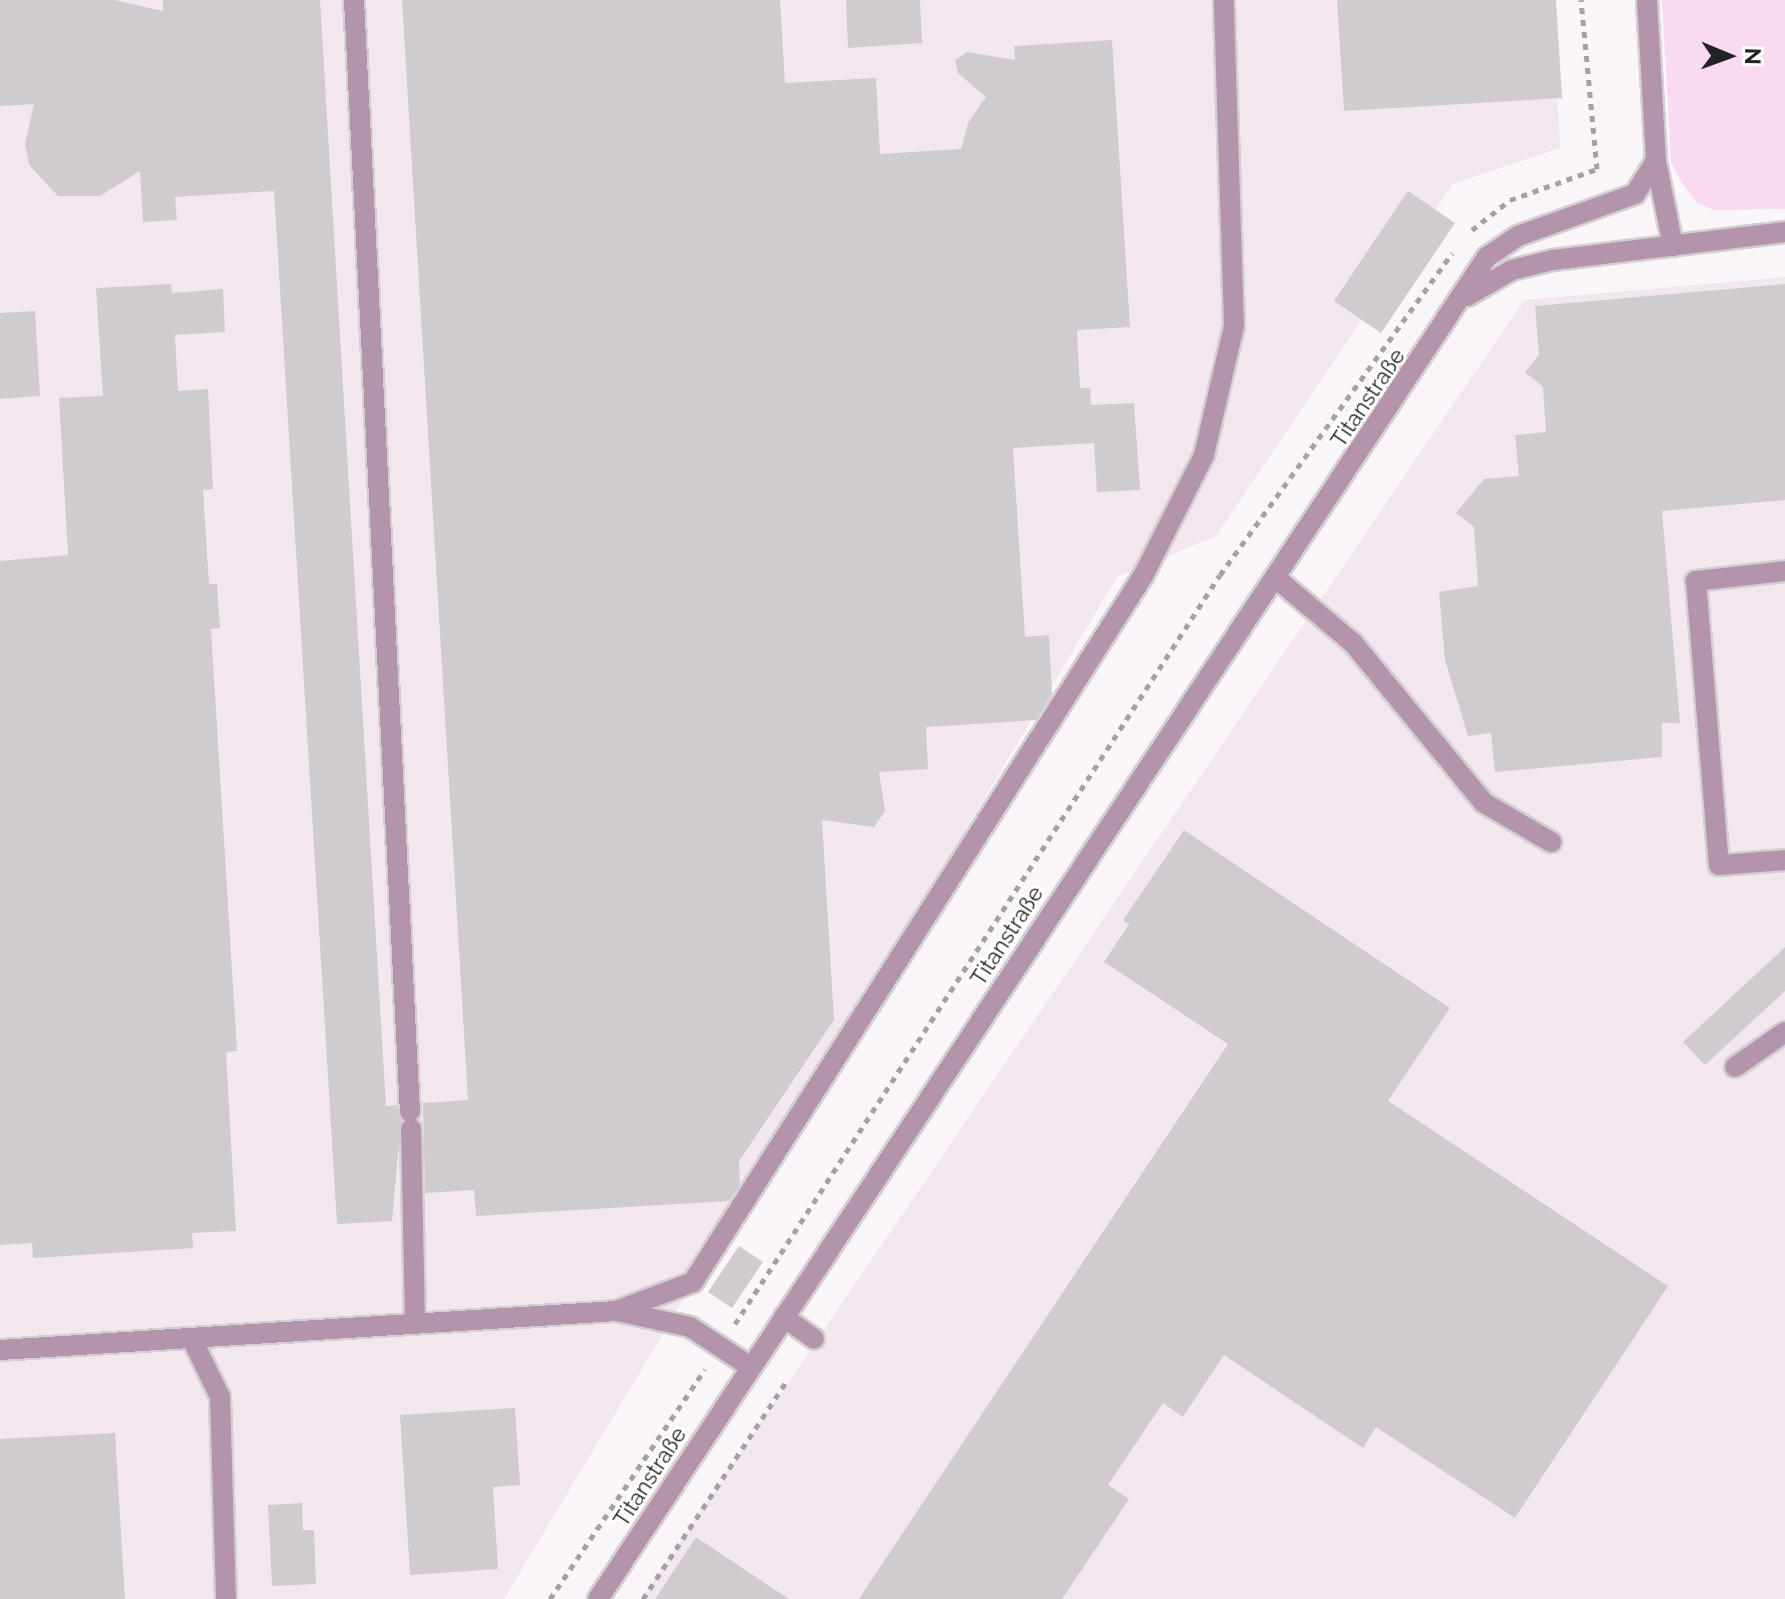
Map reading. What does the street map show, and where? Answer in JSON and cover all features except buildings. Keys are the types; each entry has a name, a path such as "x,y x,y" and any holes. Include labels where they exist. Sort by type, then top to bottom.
{"street":[{"path":"354,0 410,1120 415,1324"},
{"path":"616,1311 693,1282 1143,576 1204,455 1234,326 1224,0"},
{"path":"1647,0 1656,161 1673,246"},
{"name":"Titanstraße","path":"598,1599 1487,257 1518,236 1635,194 1656,161"},
{"name":"Titanstraße","path":"1460,302 1488,281 1526,267 1785,232"},
{"path":"1785,571 1696,581 1719,865 1785,860"},
{"path":"1276,578 1353,643 1484,803 1551,842"},
{"path":"1735,1067 1785,1032"},
{"path":"0,1350 616,1311 690,1327 751,1367"},
{"path":"784,1317 814,1339"},
{"path":"192,1339 220,1397 226,1599"}],"path":[{"path":"1464,239 1510,200 1597,169 1581,0"},
{"path":"550,1599 720,1347 1220,575 1455,249"},
{"path":"643,1599 786,1382"}],"shaded area":[{"path":"0,0 1553,0 1560,148 1453,184 1216,536 1117,577 504,1599 0,1599"},
{"path":"1662,0 1785,0 1785,209 1714,210 1696,202 1684,186 1671,162"},
{"path":"1785,277 1785,1599 641,1599 1524,300"}]}
